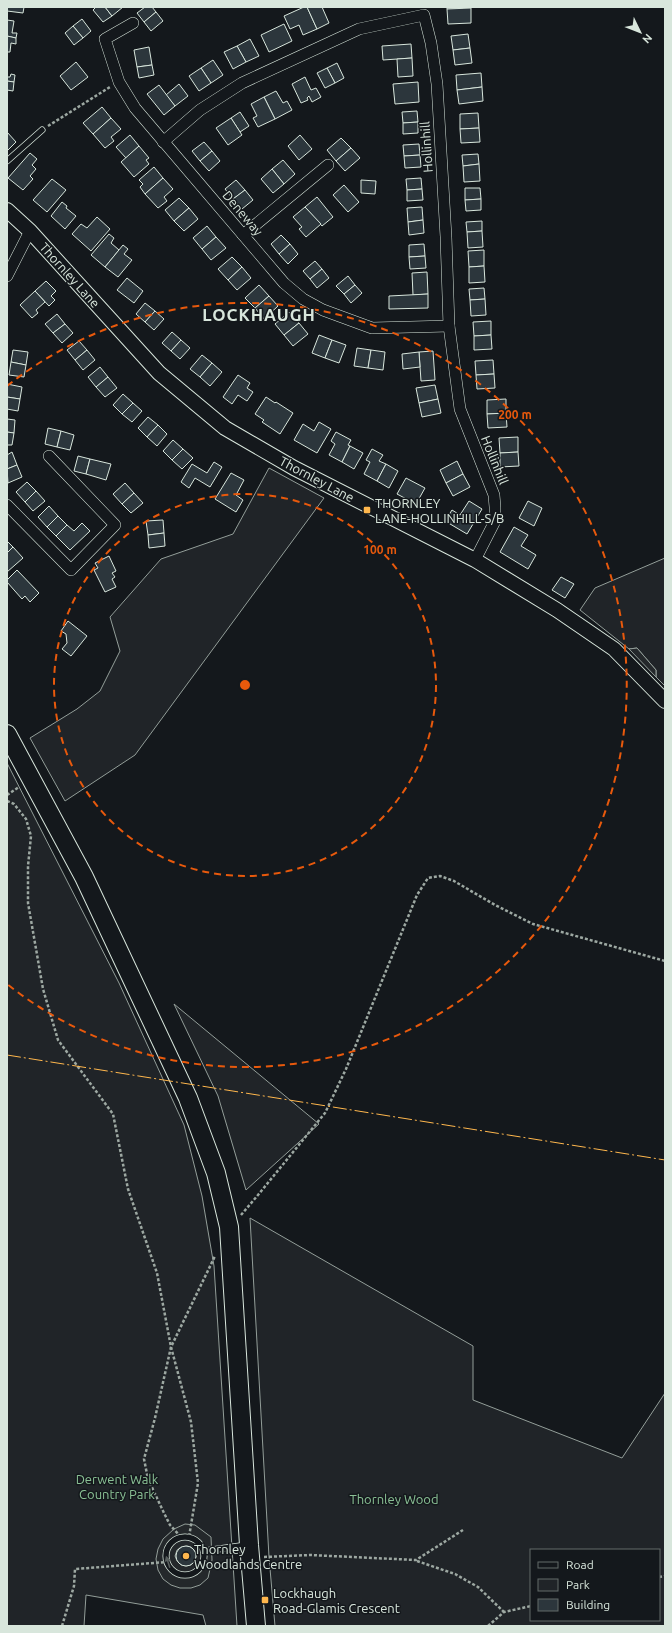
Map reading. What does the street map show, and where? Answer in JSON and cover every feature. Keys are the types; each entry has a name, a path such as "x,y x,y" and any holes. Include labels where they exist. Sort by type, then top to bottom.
{"main road":[{"path":"7,734 84,877 188,1098 216,1173 229,1228 249,1545 256,1626"}],"street":[{"name":"Hollinhill","path":"163,142 200,110 242,84 359,29 424,11 431,43 437,84 446,237 449,326 460,410 494,495 496,507 495,521 475,560"},
{"name":"Deneway","path":"133,23 105,39 119,82 135,108 284,283 303,298 323,310 372,328 449,326"},
{"path":"243,235 328,165"},
{"name":"Thornley Lane","path":"7,210 30,231 159,373 225,428 294,468 475,560 557,610 614,649 665,701"},
{"path":"7,276 30,231"},
{"path":"7,505 71,570 115,525 49,456"}],"lane":[{"path":"7,162 42,130"},
{"path":"181,1537 189,1537 196,1540 201,1544 204,1551 202,1564 198,1570 192,1574 176,1574 170,1569 166,1562 168,1546 173,1540 181,1537"},
{"path":"204,1551 249,1545"}],"path":[{"path":"42,130 119,82"},
{"path":"7,801 14,804 26,819 31,836 28,866 28,903 43,989 58,1040 113,1114 128,1190 157,1273 172,1347 191,1422 198,1484 189,1537"},
{"path":"229,1228 325,1113 346,1069 417,895 428,878 440,876 454,881 495,905 533,924 665,961"},
{"path":"181,1537 170,1525 148,1479 144,1459 172,1347 215,1256"},
{"path":"416,1560 463,1530"},
{"path":"269,1557 310,1555 416,1560 455,1574 478,1587 504,1612"},
{"path":"62,1626 74,1586 75,1569 166,1562"},
{"path":"488,1626 504,1612 530,1606"}],"green space":[{"path":"269,468 324,498 135,755 65,801 30,738 77,709 100,691 120,651 110,617 161,559 233,534"},
{"path":"665,558 665,686 656,677 656,670 637,648 629,649 580,610 595,588"},
{"name":"Derwent Walk Country Park","path":"7,763 119,983 184,1125 202,1196 214,1266 237,1626 206,1626 203,1615 86,1595 84,1626 7,1626"},
{"path":"174,1004 319,1124 246,1190 218,1096"},
{"name":"Thornley Wood","path":"250,1218 473,1346 473,1400 622,1458 665,1393 665,1626 275,1626 269,1557"}],"shaded area":[{"path":"637,648 656,670 656,677 629,649"},
{"path":"185,1524 195,1525 211,1537 212,1560 208,1578 200,1585 191,1588 180,1588 171,1585 163,1579 158,1570 156,1559 158,1549 163,1539 174,1529","holes":["181,1547 191,1547 195,1551 195,1561 191,1565 181,1565 175,1556 177,1550"]}],"building":[{"path":"7,7 24,7 23,13 7,11"},
{"path":"96,7 105,7 112,16 103,22 93,10"},
{"path":"105,7 123,7 112,16"},
{"path":"145,7 152,7 156,12 144,22 137,13"},
{"path":"307,7 317,29 303,35 299,25 290,29 284,16"},
{"path":"307,7 322,7 329,23 317,29"},
{"path":"447,7 463,7 463,8 447,9"},
{"path":"471,8 471,23 448,24 447,9"},
{"path":"156,12 163,21 151,31 144,22"},
{"path":"82,19 91,31 83,38 73,26"},
{"path":"7,20 14,21 12,33 17,33 16,38 7,36"},
{"path":"284,24 292,41 269,52 261,35"},
{"path":"73,26 83,38 74,45 65,33"},
{"path":"468,34 470,48 453,50 451,36"},
{"path":"7,36 16,38 16,44 11,43 10,52 7,52"},
{"path":"250,39 259,56 246,62 237,46"},
{"path":"411,44 412,58 383,60 382,46"},
{"path":"237,46 246,62 233,69 224,52"},
{"path":"149,47 152,65 137,67 134,50"},
{"path":"470,48 472,63 455,65 453,50"},
{"path":"412,58 413,76 398,77 397,59"},
{"path":"213,60 223,75 211,83 201,68"},
{"path":"76,62 88,77 71,90 60,76"},
{"path":"337,63 344,78 335,83 327,68"},
{"path":"152,65 154,75 139,78 137,67"},
{"path":"201,68 211,83 199,91 189,76"},
{"path":"327,68 335,83 325,88 317,73"},
{"path":"481,73 482,87 457,90 456,75"},
{"path":"11,74 15,75 14,82 7,81 7,77 10,77"},
{"path":"305,77 311,90 316,88 321,97 312,102 309,96 307,98 308,100 301,103 292,84"},
{"path":"7,81 14,82 13,91 7,90"},
{"path":"418,82 419,102 395,104 393,84"},
{"path":"179,84 188,96 175,106 166,95"},
{"path":"159,85 175,106 164,115 147,94"},
{"path":"482,87 483,101 459,104 457,90"},
{"path":"276,91 283,103 287,101 292,110 275,119 264,97"},
{"path":"264,97 275,119 258,127 253,118 257,116 251,104"},
{"path":"102,107 111,118 93,134 83,123"},
{"path":"417,111 418,122 403,123 402,112"},
{"path":"240,112 249,126 240,132 231,118"},
{"path":"478,113 479,128 460,129 460,114"},
{"path":"111,118 121,129 111,137 114,141 105,148 93,134"},
{"path":"231,118 242,135 228,145 216,128"},
{"path":"418,122 418,133 403,134 403,123"},
{"path":"479,128 480,142 461,143 460,129"},
{"path":"7,132 16,142 7,151"},
{"path":"130,135 139,146 126,158 116,147"},
{"path":"300,135 312,149 299,160 288,146"},
{"path":"341,138 351,148 336,161 327,150"},
{"path":"204,142 212,151 200,161 192,151"},
{"path":"419,144 420,155 404,156 403,145"},
{"path":"139,146 149,158 146,160 149,164 134,177 121,162"},
{"path":"351,148 360,158 345,171 336,161"},
{"path":"212,151 220,161 209,171 200,161"},
{"path":"30,153 37,159 32,165 36,169 30,176 33,179 23,190 8,178"},
{"path":"478,154 479,164 463,166 462,155"},
{"path":"420,155 421,167 405,168 404,156"},
{"path":"283,160 295,174 284,184 272,169"},
{"path":"479,164 480,181 464,182 463,166"},
{"path":"154,167 163,178 145,194 140,187 143,184 139,180"},
{"path":"272,169 284,184 273,193 261,179"},
{"path":"163,178 173,189 164,197 167,201 158,208 145,194"},
{"path":"421,178 422,189 407,190 406,179"},
{"path":"52,179 66,190 47,212 33,200"},
{"path":"236,180 245,190 233,199 225,189"},
{"path":"361,180 376,181 375,194 361,193"},
{"path":"344,185 359,202 348,212 333,195"},
{"path":"465,188 480,188 481,199 465,200"},
{"path":"422,189 423,200 407,201 407,190"},
{"path":"245,190 253,200 242,209 233,199"},
{"path":"317,197 333,217 322,226 305,207"},
{"path":"179,198 189,208 174,221 165,210"},
{"path":"481,199 481,210 466,211 465,200"},
{"path":"62,202 67,206 66,208 76,216 65,229 51,216"},
{"path":"305,207 321,224 306,237 299,229 302,227 293,217"},
{"path":"422,207 423,220 408,222 407,208"},
{"path":"189,208 198,219 184,231 174,221"},
{"path":"97,217 110,229 91,251 72,234 81,224 87,228"},
{"path":"423,220 424,233 409,235 408,222"},
{"path":"482,221 482,231 467,232 466,222"},
{"path":"207,226 216,237 202,249 193,238"},
{"path":"482,231 483,247 468,248 467,232"},
{"path":"109,234 114,238 111,243 119,250 105,267 91,255"},
{"path":"281,235 290,244 279,254 271,244"},
{"path":"216,237 226,248 211,260 202,249"},
{"path":"290,244 298,254 288,264 279,254"},
{"path":"424,244 425,256 409,257 409,245"},
{"path":"123,245 128,249 124,254 132,260 118,277 105,267"},
{"path":"484,250 484,266 469,267 468,251"},
{"path":"425,256 426,268 410,269 409,257"},
{"path":"232,257 242,267 228,280 218,269"},
{"path":"315,261 322,269 310,279 303,271"},
{"path":"484,266 485,282 469,283 469,267"},
{"path":"242,267 251,278 237,290 228,280"},
{"path":"322,269 329,278 317,288 310,279"},
{"path":"427,272 428,294 413,295 412,273"},
{"path":"348,276 355,285 344,294 336,286"},
{"path":"127,278 143,291 134,303 117,290"},
{"path":"46,281 56,291 51,296 55,300 49,306 35,291"},
{"path":"259,285 269,296 255,308 245,298"},
{"path":"355,285 362,293 351,303 344,294"},
{"path":"484,288 485,299 470,300 469,289"},
{"path":"35,291 45,302 36,310 38,313 32,318 20,305"},
{"path":"428,294 428,308 389,309 389,296"},
{"path":"269,296 278,306 264,319 255,308"},
{"path":"485,299 486,315 471,316 470,300"},
{"path":"145,303 155,311 145,322 136,314"},
{"path":"155,311 164,319 154,330 145,322"},
{"path":"289,312 299,323 284,335 275,324"},
{"path":"57,314 65,324 53,333 45,324"},
{"path":"491,321 491,335 474,336 473,322"},
{"path":"299,323 308,334 293,346 284,335"},
{"path":"65,324 73,333 62,343 53,333"},
{"path":"172,332 181,340 171,351 162,343"},
{"path":"319,335 332,340 325,358 312,353"},
{"path":"491,335 492,349 474,350 474,336"},
{"path":"181,340 190,348 180,359 171,351"},
{"path":"332,340 346,345 339,363 325,358"},
{"path":"79,341 87,350 75,360 67,350"},
{"path":"357,348 371,350 368,368 354,366"},
{"path":"13,350 28,352 26,365 11,362"},
{"path":"87,350 95,360 83,370 75,360"},
{"path":"371,350 385,352 383,370 368,368"},
{"path":"433,351 435,380 421,381 419,352"},
{"path":"419,352 420,367 403,369 402,354"},
{"path":"202,355 212,363 200,377 190,369"},
{"path":"493,360 494,374 476,375 475,361"},
{"path":"11,362 26,365 24,377 9,375"},
{"path":"212,363 222,372 210,386 200,377"},
{"path":"100,367 108,377 96,387 88,377"},
{"path":"494,374 495,388 477,389 476,375"},
{"path":"238,375 250,383 247,388 253,392 247,401 238,395 232,404 223,397"},
{"path":"108,377 117,388 105,397 96,387"},
{"path":"7,384 22,387 20,399 7,397"},
{"path":"435,385 438,399 419,403 416,388"},
{"path":"123,394 133,403 122,414 113,405"},
{"path":"7,397 20,399 18,411 7,409"},
{"path":"266,397 293,413 280,434 262,422 264,420 255,414"},
{"path":"438,399 441,413 422,417 419,403"},
{"path":"506,399 506,413 487,414 487,400"},
{"path":"133,403 142,411 132,422 122,414"},
{"path":"506,413 507,427 488,428 487,414"},
{"path":"148,417 158,425 147,437 138,428"},
{"path":"7,419 15,420 14,433 7,432"},
{"path":"319,422 331,429 317,453 294,440 303,424 314,431"},
{"path":"158,425 167,434 157,446 147,437"},
{"path":"48,428 61,431 57,447 45,444"},
{"path":"61,431 74,435 70,450 57,447"},
{"path":"7,432 14,433 12,445 7,445"},
{"path":"336,432 351,440 348,445 350,446 342,462 329,455 335,444 331,441"},
{"path":"518,437 518,452 500,453 499,438"},
{"path":"173,440 183,449 172,460 163,451"},
{"path":"350,446 363,453 354,469 342,462"},
{"path":"183,449 193,458 182,469 172,460"},
{"path":"372,449 383,455 379,461 386,464 377,481 364,474 370,462 366,460"},
{"path":"12,452 17,465 7,469 7,455"},
{"path":"518,452 519,466 500,467 500,453"},
{"path":"78,456 90,459 86,474 74,471"},
{"path":"90,459 111,464 106,480 86,474"},
{"path":"457,461 463,474 446,483 440,470"},
{"path":"214,462 222,467 210,487 195,478 189,488 181,482 192,464 207,473"},
{"path":"386,464 398,471 389,488 377,481"},
{"path":"17,465 22,477 8,483 7,469"},
{"path":"231,473 244,480 236,495 243,500 236,512 215,499"},
{"path":"463,474 470,487 453,496 446,483"},
{"path":"406,478 425,488 416,504 397,494"},
{"path":"27,482 36,491 25,502 16,492"},
{"path":"125,483 134,493 122,504 113,494"},
{"path":"36,491 45,501 33,511 25,502"},
{"path":"134,493 143,503 131,513 122,504"},
{"path":"469,501 482,509 467,534 445,521 452,510 460,515"},
{"path":"528,501 542,508 534,526 519,518"},
{"path":"49,506 58,516 47,527 38,517"},
{"path":"58,516 67,525 56,536 47,527"},
{"path":"163,520 164,533 148,535 146,521"},
{"path":"82,523 90,531 70,550 56,536 67,525 74,531"},
{"path":"514,527 528,535 521,546 536,555 528,569 500,552"},
{"path":"164,533 165,546 149,548 148,535"},
{"path":"7,541 13,547 7,553"},
{"path":"13,547 23,558 7,572 7,553"},
{"path":"109,556 116,571 112,573 115,577 112,579 116,587 105,592 94,570 98,568 95,563"},
{"path":"17,570 39,593 30,602 25,596 22,599 7,582 7,580"},
{"path":"561,577 574,584 565,598 552,590"},
{"path":"68,621 87,636 71,656 62,649 67,643 66,634 61,631"},
{"name":"Thornley Woodlands Centre","path":"186,1546 193,1549 196,1556 193,1563 186,1566 179,1563 176,1556 179,1549"}],"power":[{"path":"7,1055 665,1160"}],"place":[{"name":"THORNLEY LANE-HOLLINHILL-S/B","path":"367,510"},
{"name":"Thornley Woodlands Centre","path":"186,1556"},
{"name":"Lockhaugh Road-Glamis Crescent","path":"265,1600"}],"district":[{"name":"LOCKHAUGH","path":"259,314"}]}
